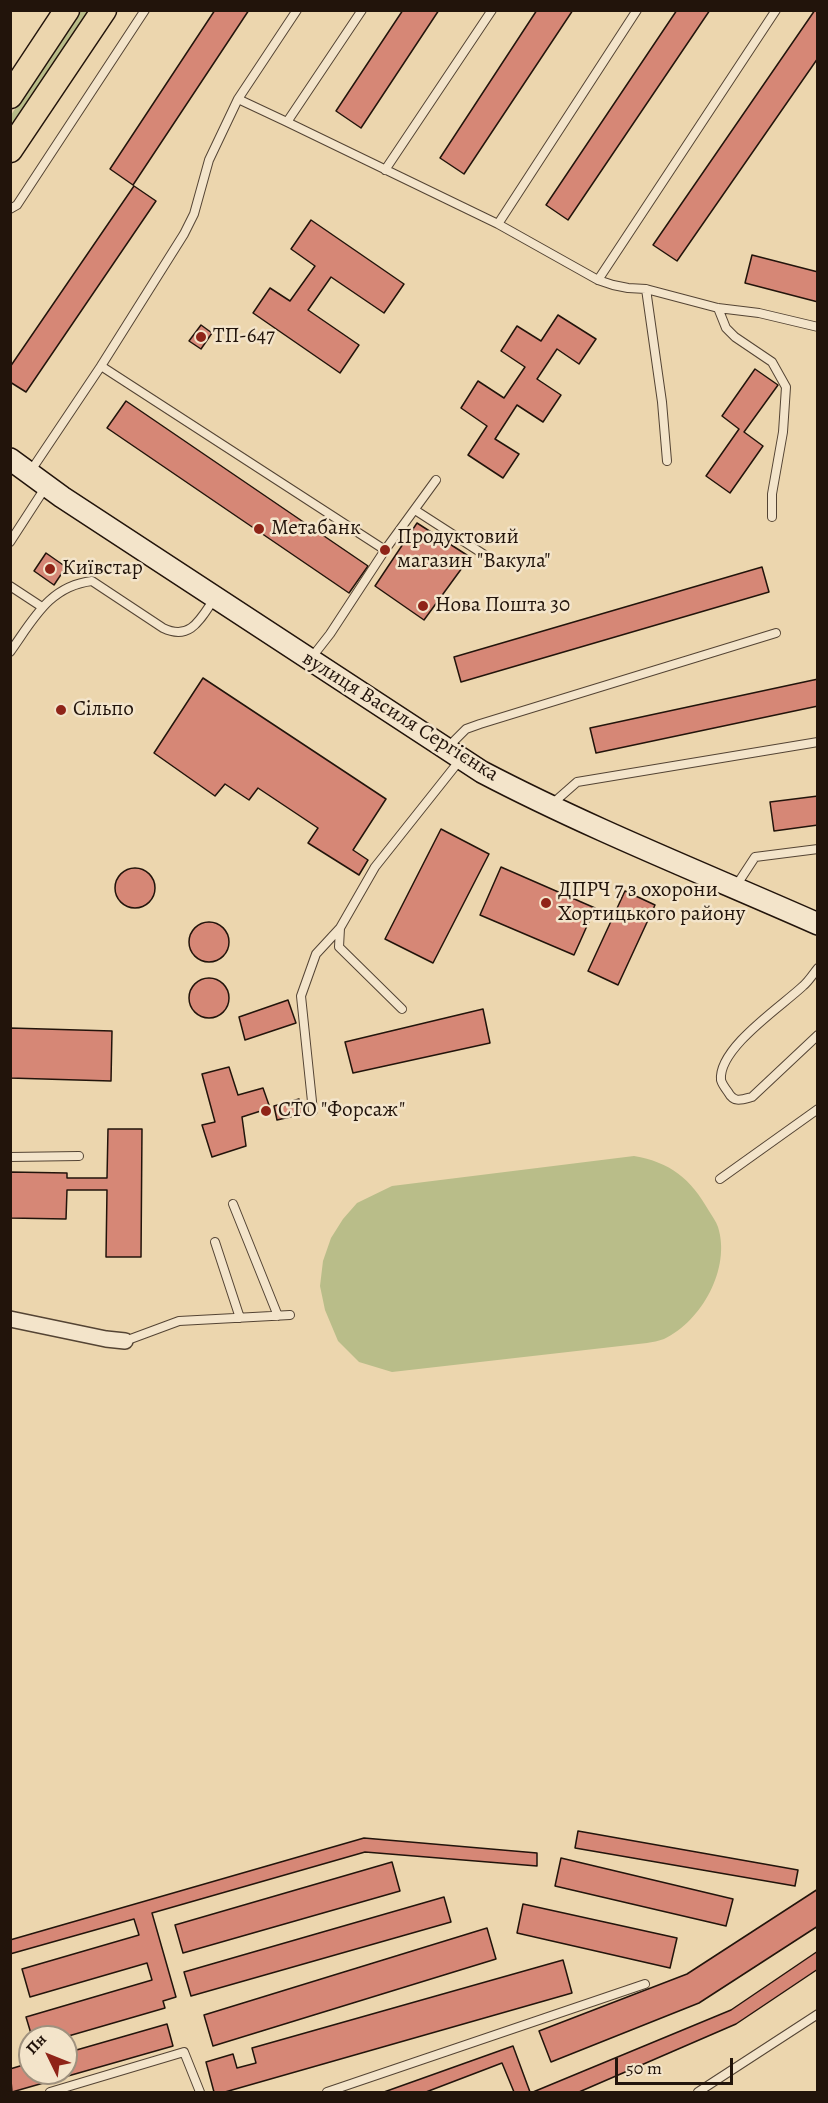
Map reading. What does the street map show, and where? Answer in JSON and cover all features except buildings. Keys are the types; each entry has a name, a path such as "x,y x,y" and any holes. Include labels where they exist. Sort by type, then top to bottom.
{"main road":[{"path":"10,96 67,10"},
{"path":"10,150 104,10"},
{"name":"вулиця Василя Сергієнка","path":"10,459 46,486 482,772 548,807 818,924"}],"street":[{"path":"10,1319 106,1340 125,1341"}],"lane":[{"path":"10,209 17,205 145,10"},
{"path":"29,473 101,366 184,234 194,214 209,160 238,99 297,10"},
{"path":"288,122 362,10"},
{"path":"385,170 492,10"},
{"path":"498,224 637,10"},
{"path":"598,280 776,10"},
{"path":"238,99 498,224 598,280 628,288 646,289 718,308 759,313 818,327"},
{"path":"646,289 662,402 667,461"},
{"path":"718,308 726,328 735,337 772,362 786,387 783,432 772,494 772,517"},
{"path":"101,366 385,550"},
{"path":"309,660 330,634 385,550 436,480"},
{"path":"10,542 46,486"},
{"path":"414,510 494,561"},
{"path":"10,652 42,607 58,592 70,585 92,581 174,634 182,634 202,617 215,598"},
{"path":"10,586 42,607"},
{"path":"313,1110 301,996 316,954 340,928 375,867 454,753 466,729 776,633"},
{"path":"548,807 577,782 818,742"},
{"path":"735,888 755,857 818,849"},
{"path":"340,928 339,947 402,1009"},
{"path":"818,968 805,985 744,1036 725,1063 721,1078 723,1085 732,1098 738,1101 752,1097 818,1035"},
{"path":"720,1179 818,1109"},
{"path":"10,1157 79,1156"},
{"path":"233,1204 278,1316"},
{"path":"216,1242 240,1318"},
{"path":"125,1341 179,1321 290,1315"},
{"path":"327,2092 645,1984"},
{"path":"698,2092 818,2014"},
{"path":"50,2092 184,2052 200,2092"}],"green space":[{"path":"80,11 88,11 11,127 11,115"},
{"path":"634,1156 669,1168 687,1181 702,1200 718,1227 721,1243 717,1276 701,1306 678,1331 664,1339 647,1343 392,1372 359,1362 338,1341 325,1310 320,1286 323,1261 331,1238 357,1203 392,1186"}],"place":[{"name":"ТП-647","path":"201,337"},
{"name":"Метабанк","path":"259,529"},
{"name":"Продуктовий магазин \"Вакула\"","path":"385,550"},
{"name":"Київстар","path":"50,569"},
{"name":"Нова Пошта 30","path":"423,606"},
{"name":"Сільпо","path":"61,710"},
{"name":"ДПРЧ 7 з охорони Хортицького району","path":"546,903"},
{"name":"СТО \"Форсаж\"","path":"266,1111"}]}
